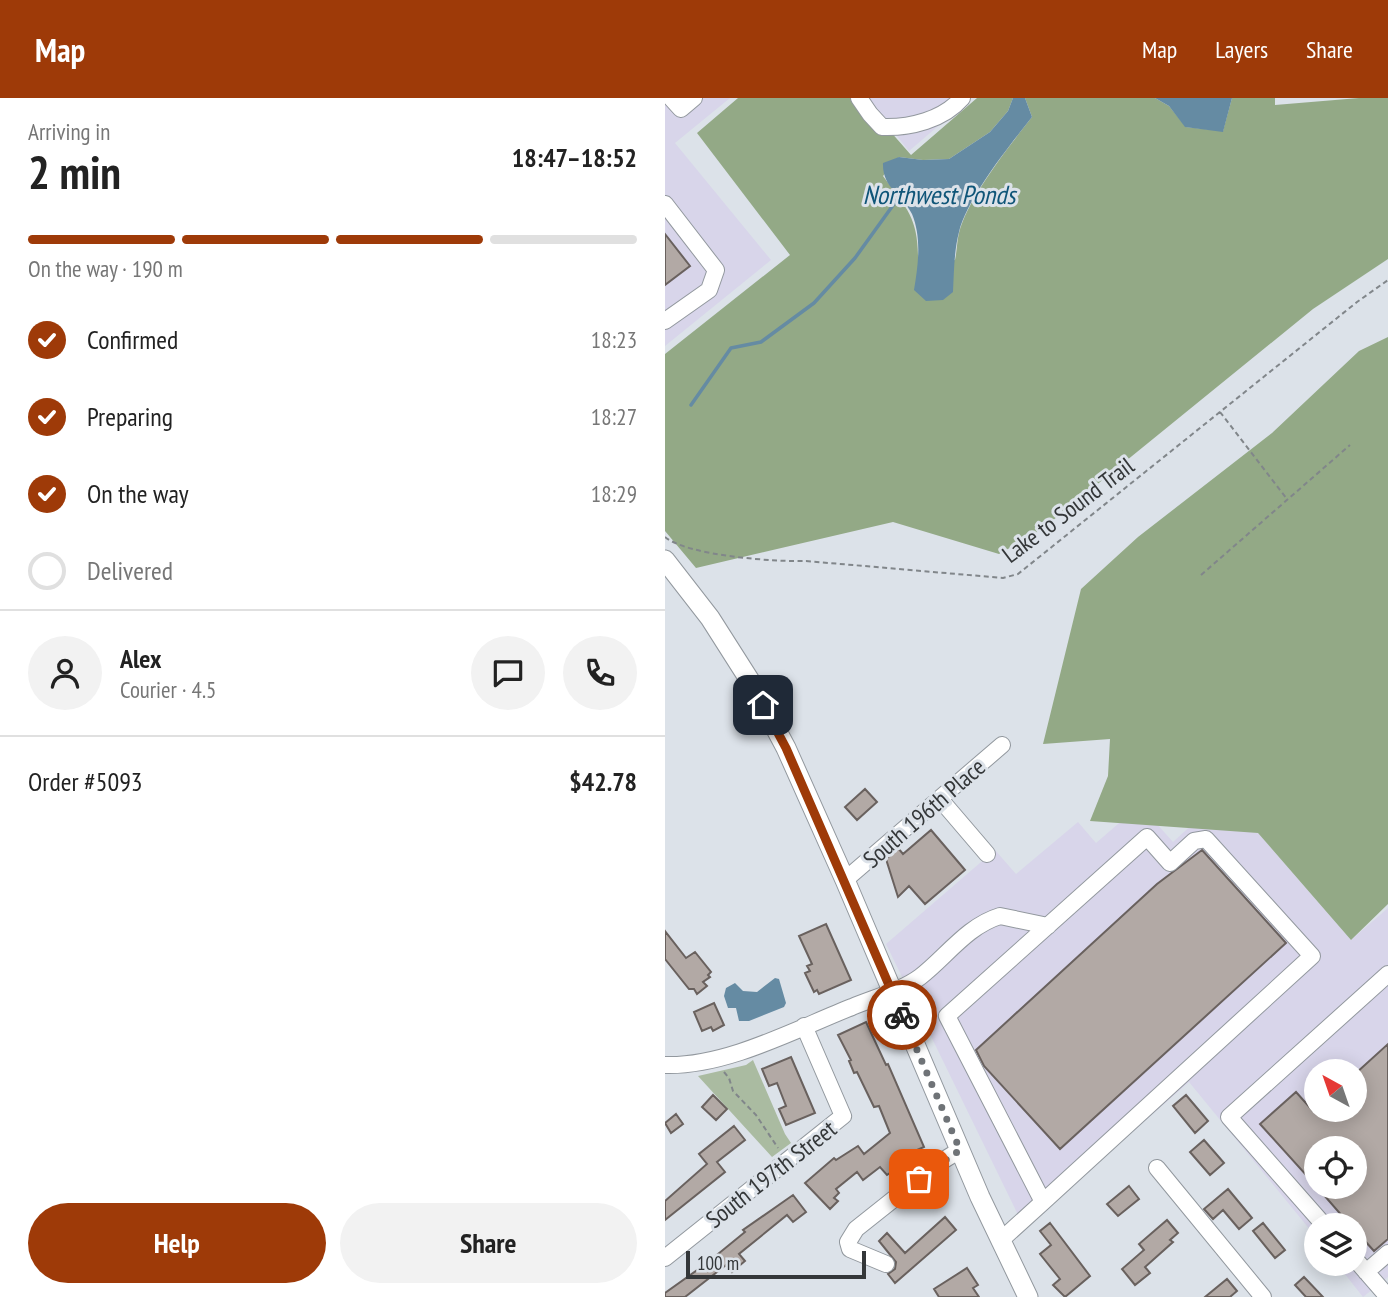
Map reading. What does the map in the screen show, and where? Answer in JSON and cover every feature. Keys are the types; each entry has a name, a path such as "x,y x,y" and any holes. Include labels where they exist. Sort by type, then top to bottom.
{"main road":[{"path":"665,560 710,618 752,684 786,748 1000,1241 1028,1297"}],"street":[{"path":"671,98 681,109 694,98"},
{"path":"859,98 882,127 899,128 940,116 962,98"},
{"path":"665,205 716,270 709,290 665,321"},
{"name":"South 196th Place","path":"845,880 1002,745"},
{"path":"940,799 987,854"},
{"path":"1000,1241 1043,1202 1312,956 1206,839 1194,841 1170,863 1147,836 947,1016 1043,1202"},
{"path":"665,1065 713,1059 746,1049 918,979 987,920 1000,916 1048,926"},
{"path":"1313,1213 1229,1117 1388,974"},
{"name":"South 197th Street","path":"665,1258 843,1116 804,1026"},
{"path":"885,1264 851,1249 848,1242 856,1229 939,1163 960,1150"},
{"path":"1157,1168 1263,1297"},
{"path":"1367,1271 1388,1253"},
{"path":"1367,1273 1388,1297"}],"path":[{"name":"Lake to Sound Trail","path":"665,537 688,548 779,562 806,561 1003,578 1018,574 1219,411 1388,280"},
{"path":"1219,411 1288,500"},
{"path":"1201,575 1350,445"},
{"path":"721,1069 729,1078 733,1091 756,1115 781,1152"}],"shaded area":[{"path":"665,98 730,98 675,143 771,260 665,346"},
{"path":"866,98 971,98 909,151"},
{"path":"1140,805 1173,842 1197,820 1258,833 1351,940 1388,908 1388,1277 1363,1297 1346,1276 1367,1276 1367,1213 1304,1213 1304,1222 1189,1082 1024,1227 886,944 995,850 1016,874 1078,822 1096,843"}],"green space":[{"path":"738,98 861,98 911,155 977,98 1013,98 1008,111 990,132 949,159 899,157 883,176 911,217 917,238 918,267 955,260 959,233 971,204 990,173 1032,117 1025,98 1155,98 1169,106 1186,127 1223,131 1232,98 1275,98 1275,105 1388,98 1388,259 1313,309 1041,530 999,554 893,522 696,568 665,531 665,354 790,255 697,133"},
{"path":"1388,337 1388,904 1351,940 1258,833 1090,821 1108,776 1110,739 1043,744 1081,589 1138,537 1272,433 1359,351"},
{"path":"753,1060 791,1143 772,1157 698,1076 746,1065"}],"water":[{"name":"Northwest Ponds","path":"1013,98 1025,98 1032,117 990,172 964,218 956,247 953,292 943,300 926,301 914,290 918,252 915,223 908,207 889,185 883,163 899,157 949,159 990,132 1008,111"},
{"path":"1155,98 1232,98 1223,132 1185,127 1169,106"},
{"path":"775,978 779,979 786,1003 784,1007 749,1021 739,1021 736,1008 728,1008 724,996 726,988 735,983 743,991 757,992"}],"building":[{"path":"665,234 690,266 665,285"},
{"path":"865,789 877,802 857,820 845,807"},
{"path":"931,830 965,870 925,904 909,886 898,897 886,859 898,848 903,854"},
{"path":"1202,850 1286,943 1060,1149 984,1066 976,1050 1157,884"},
{"path":"826,924 851,980 819,994 817,990 814,992 805,973 810,971 807,966 812,964 799,936"},
{"path":"665,931 686,958 695,952 711,972 708,975 710,977 703,982 707,986 697,994 694,989 689,989 665,959"},
{"path":"714,1003 724,1025 713,1031 711,1027 702,1031 694,1012"},
{"path":"866,1022 886,1065 888,1064 924,1147 892,1161 897,1168 887,1175 880,1167 863,1180 857,1172 836,1189 839,1193 834,1198 838,1201 830,1209 805,1183 834,1158 836,1160 858,1146 864,1154 890,1133 879,1106 874,1107 857,1072 854,1073 849,1061 851,1060 838,1035"},
{"path":"1388,1044 1388,1239 1374,1251 1367,1243 1367,1213 1340,1213 1327,1199 1367,1199 1367,1136 1304,1136 1304,1173 1260,1124 1296,1092 1304,1101 1304,1122 1367,1122 1367,1063"},
{"path":"791,1057 815,1113 786,1125 779,1109 786,1106 777,1083 769,1086 762,1069"},
{"path":"713,1095 727,1109 716,1120 702,1107"},
{"path":"1186,1095 1208,1121 1195,1133 1173,1106"},
{"path":"676,1114 683,1124 671,1133 665,1123"},
{"path":"734,1126 745,1140 717,1162 725,1172 665,1220 665,1201 707,1164 699,1154"},
{"path":"1204,1140 1224,1163 1210,1175 1190,1152"},
{"path":"1129,1186 1139,1199 1118,1216 1107,1204"},
{"path":"1228,1189 1252,1218 1239,1229 1223,1210 1213,1219 1204,1209"},
{"path":"793,1195 806,1212 793,1222 787,1215 739,1254 745,1261 732,1272 726,1265 685,1297 665,1297 665,1293 707,1263 745,1232 743,1230"},
{"path":"945,1217 956,1230 895,1283 888,1274 895,1269 896,1262 879,1241 887,1233 905,1253"},
{"path":"1167,1220 1178,1233 1170,1240 1173,1242 1145,1267 1150,1273 1135,1285 1122,1269 1144,1250 1139,1244"},
{"path":"1050,1223 1090,1276 1065,1297 1053,1285 1060,1279 1040,1254 1051,1245 1040,1231"},
{"path":"1263,1223 1285,1250 1275,1258 1253,1231"},
{"path":"967,1268 978,1285 973,1288 979,1297 939,1297 934,1289"},
{"path":"1304,1277 1323,1297 1306,1297 1295,1285"},
{"path":"1227,1279 1237,1291 1230,1297 1205,1297"}],"waterway":[{"path":"691,405 731,348 761,342 814,303 855,258 899,197 902,197"}],"way so far":[{"path":"902,1015 960,1150 919,1179"}],"route":[{"path":"763,705 786,748 902,1015"}]}
